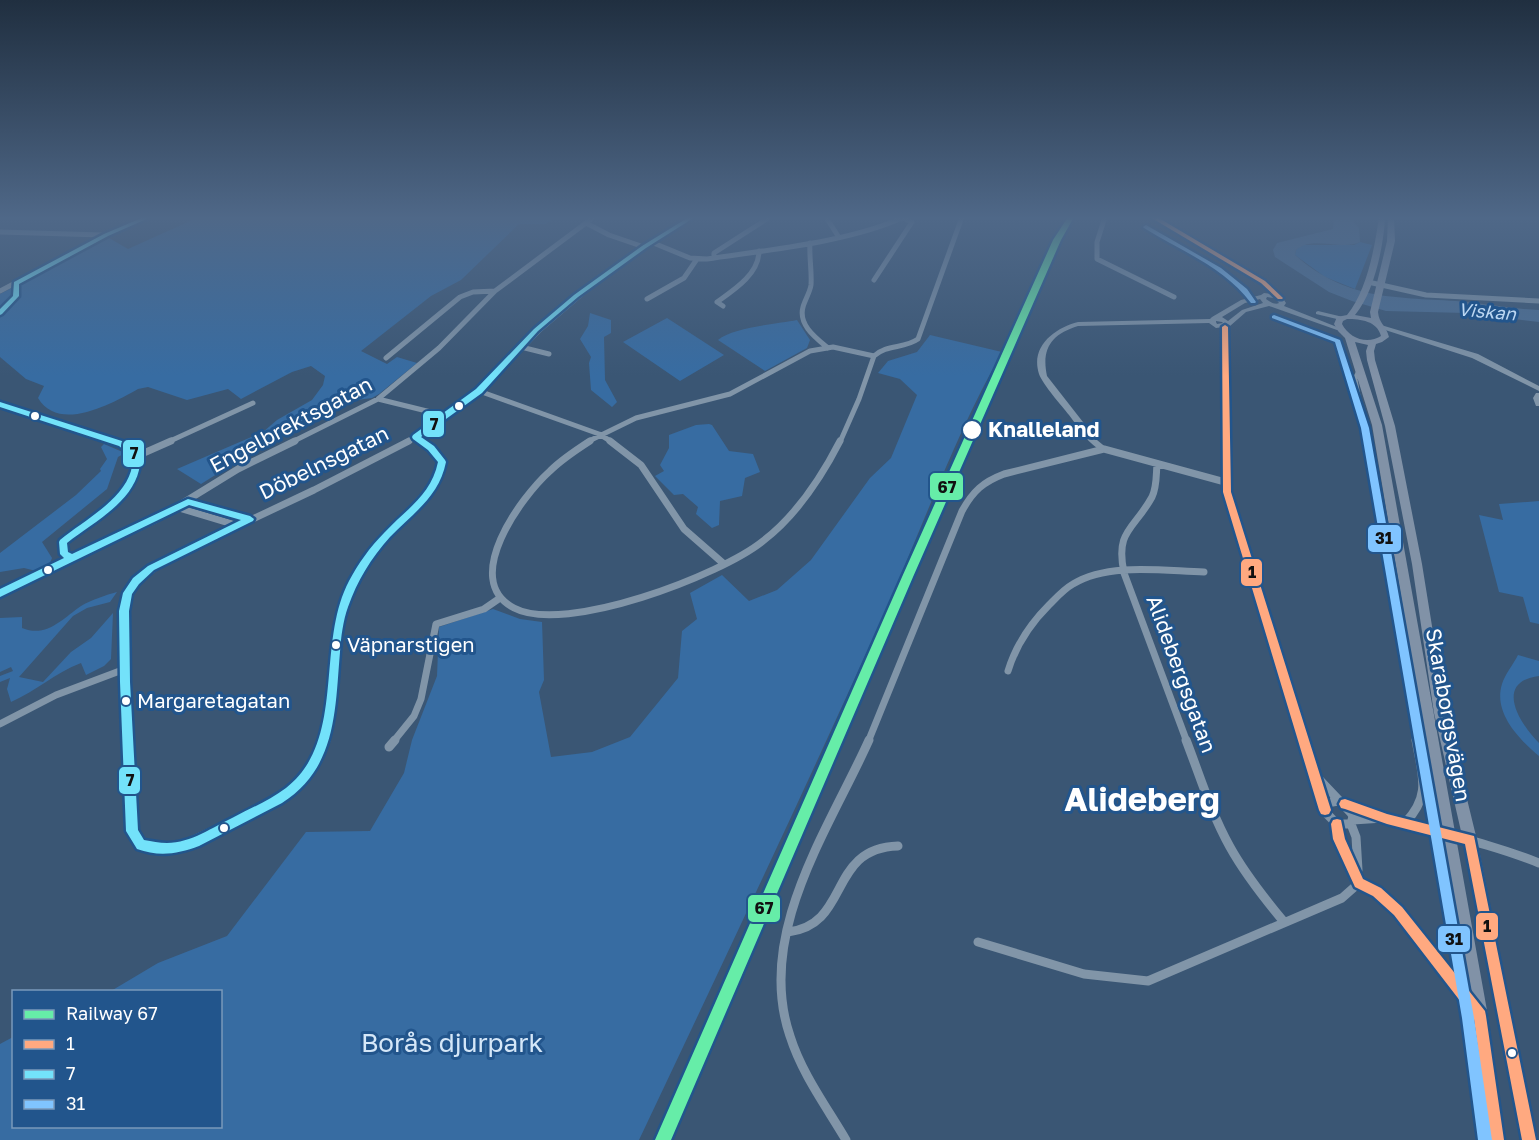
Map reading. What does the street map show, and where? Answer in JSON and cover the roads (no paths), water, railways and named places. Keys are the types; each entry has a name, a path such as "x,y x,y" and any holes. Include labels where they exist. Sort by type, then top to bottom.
{"main road":[{"path":"1371,270 1357,308 1338,323 1339,328 1349,337 1373,342 1385,337 1374,312 1384,270"},
{"path":"1346,317 1378,325"},
{"name":"Skaraborgsvägen","path":"1349,337 1377,425 1480,1016 1497,1140"},
{"name":"Skaraborgsvägen","path":"1373,342 1370,351 1371,360 1390,426 1417,564 1440,713 1470,840 1529,1140"}],"street":[{"path":"0,291 39,270"},
{"name":"Engelbrektsgatan","path":"0,593 179,508 238,469 378,399 439,348 495,291 523,270"},
{"name":"Döbelnsgatan","path":"416,437 431,448 442,462 440,478 433,489 381,541 347,593 338,629 324,752 290,792 193,842 169,849 141,845 132,831 125,669 125,600 132,585 158,564 416,437 479,391 554,314 613,270"},
{"path":"647,299 691,270"},
{"path":"723,306 717,302 752,270"},
{"path":"809,270 811,286 802,310 802,318 812,334 828,348"},
{"path":"874,280 880,270"},
{"path":"874,356 828,348 812,350 732,393 700,403 644,415 599,434 570,453 545,476 510,521 498,547 492,573 494,591 500,598 518,609 547,615 576,612 621,603 674,585 724,564 760,543 804,501 836,447 874,356 880,349 909,345 918,339 945,270"},
{"path":"1119,270 1173,297"},
{"path":"1240,270 1257,284 1268,304"},
{"path":"1242,270 1263,282 1280,301 1323,315 1346,317"},
{"path":"1366,286 1379,290 1426,295 1539,301"},
{"path":"386,358 459,297 473,292 495,291"},
{"path":"1339,328 1280,301 1270,294 1243,301 1214,320 1078,324 1058,330 1050,337 1042,353 1041,368 1043,376 1094,442 1104,449 1157,464 1198,472 1225,482 1315,775 1315,784 1325,810 1337,824 1336,835 1358,873"},
{"path":"1214,320 1216,326 1227,326 1244,311 1280,301"},
{"path":"1378,325 1475,356 1539,390"},
{"path":"1227,326 1227,379"},
{"path":"1385,337 1414,339 1471,358 1539,396 1539,404"},
{"path":"521,347 549,354"},
{"path":"1359,371 1355,379 1422,773 1424,797 1421,809 1406,823"},
{"path":"479,391 599,434 625,450 641,465 684,529 724,564"},
{"path":"378,399 447,416"},
{"path":"137,456 253,403"},
{"path":"0,404 122,444 137,456 138,468 129,486 63,542 61,548 64,554 72,559"},
{"path":"846,1140 793,1045 785,1021 782,976 788,932 807,872 879,719 972,492 988,479 1086,457 1104,449"},
{"name":"Alidebergsgatan","path":"1157,464 1154,495 1127,527 1120,542 1120,557 1124,573 1225,840 1245,876 1284,922"},
{"path":"188,502 250,519"},
{"path":"179,508 239,526"},
{"path":"1008,671 1021,638 1057,597 1074,583 1099,575 1204,572"},
{"path":"389,747 414,716 421,699 436,624 484,609 500,598"},
{"path":"0,724 56,695 125,669"},
{"path":"978,942 1096,977 1123,982 1148,981 1342,897 1359,883 1352,812 1315,775"},
{"path":"1325,810 1327,803 1341,803 1387,819 1470,840 1539,863"},
{"path":"1337,824 1387,819"},
{"path":"788,932 810,929 865,852 882,844 898,846"}],"water":[{"name":"Viskan","path":"1295,270 1314,270 1352,288 1391,297 1539,310 1539,322 1466,313 1386,311 1329,292"}],"rail line":[{"name":"67","path":"663,1140 1044,270"}],"place":[{"name":"Knalleland","path":"972,430"},
{"name":"Väpnarstigen","path":"336,645"},
{"name":"Margaretagatan","path":"126,701"}],"district":[{"name":"Alideberg","path":"1142,799"}],"park label":[{"name":"Borås djurpark","path":"452,1043"}]}
